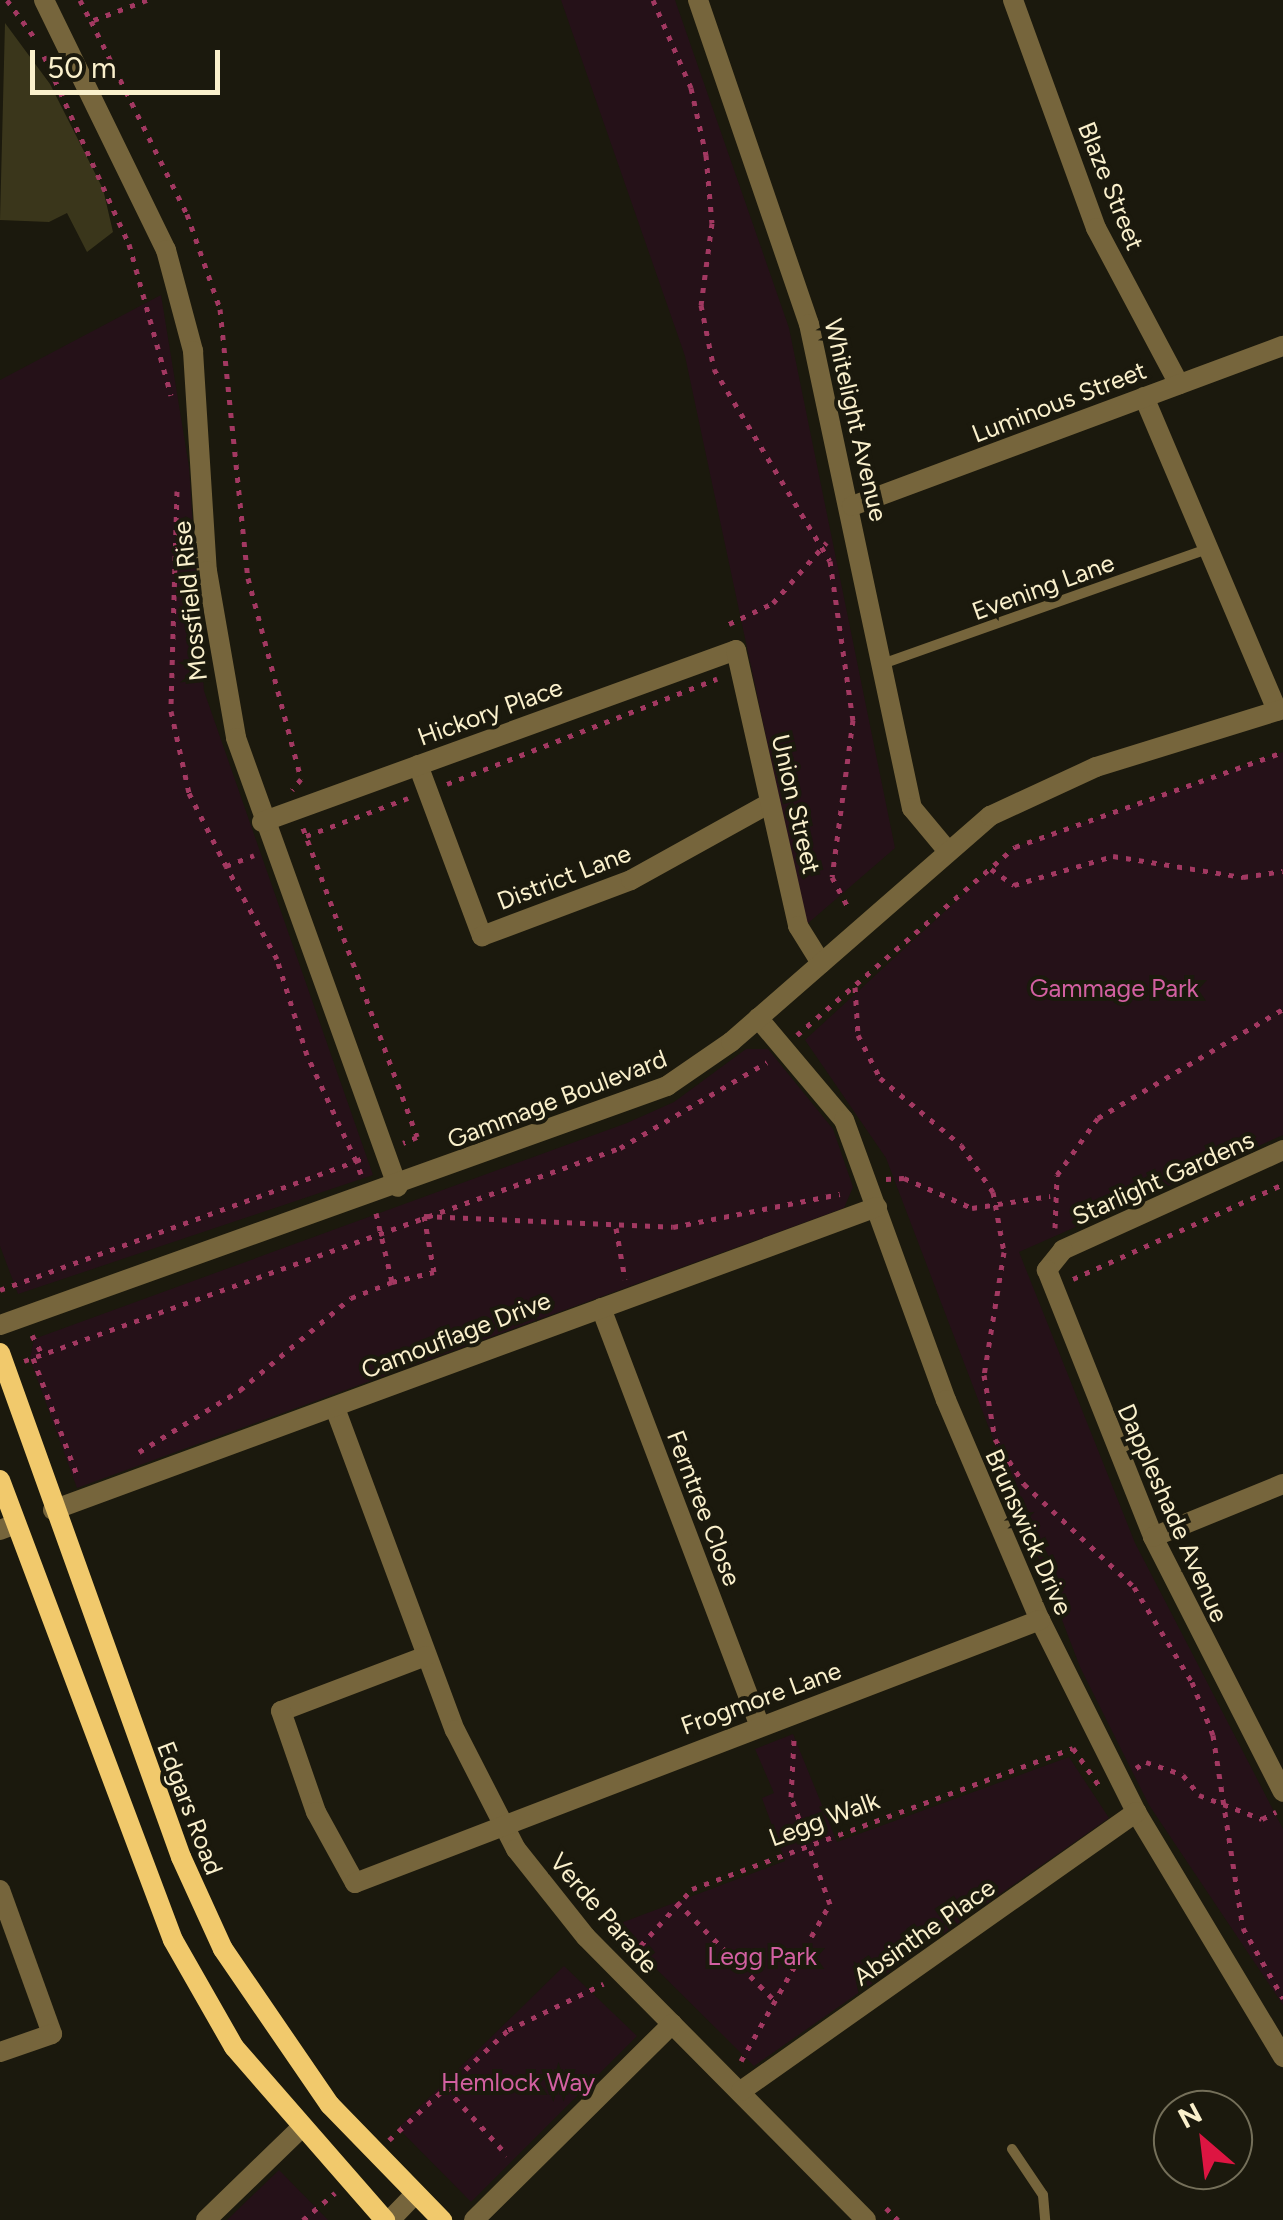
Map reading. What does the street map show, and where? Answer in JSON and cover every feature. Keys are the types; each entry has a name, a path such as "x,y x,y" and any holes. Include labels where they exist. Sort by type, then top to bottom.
{"main road":[{"name":"Edgars Road","path":"0,1353 52,1510 216,1937 286,2049 377,2154 442,2220"},
{"path":"0,1480 8,1527 173,1940 234,2047 299,2130 388,2220"}],"street":[{"name":"Whitelight Avenue","path":"698,0 809,324 858,532 912,808 947,850"},
{"name":"Blaze Street","path":"1013,0 1096,228 1179,384"},
{"name":"Mossfield Rise","path":"54,3 148,202 181,300 200,403 217,647 262,822 398,1187"},
{"name":"Luminous Street","path":"852,506 1283,346"},
{"path":"1144,397 1214,546 1280,710"},
{"name":"Hickory Place","path":"262,822 736,650"},
{"name":"Union Street","path":"736,650 798,926 821,962"},
{"name":"Gammage Boulevard","path":"0,1325 398,1187 666,1086 758,1018 947,850 1036,790 1280,710"},
{"name":"District Lane","path":"418,765 482,936 632,880 770,802"},
{"name":"Brunswick Drive","path":"758,1018 844,1120 946,1400 1040,1620 1136,1812 1283,2057"},
{"name":"Starlight Gardens","path":"1063,1250 1283,1150"},
{"name":"Camouflage Drive","path":"52,1510 877,1207"},
{"name":"Dappleshade Avenue","path":"1063,1250 1047,1270 1051,1288 1153,1536 1283,1792"},
{"name":"Ferntree Close","path":"600,1308 760,1726"},
{"name":"Verde Parade","path":"335,1408 426,1656 499,1820 618,1970 741,2092 855,2216"},
{"path":"1153,1536 1283,1484"},
{"name":"Frogmore Lane","path":"426,1656 281,1711 316,1812 355,1883 499,1820 1040,1620"},
{"name":"Absinthe Place","path":"741,2092 1136,1812"},
{"path":"0,1890 52,2034 0,2052"},
{"path":"474,2220 672,2024"},
{"path":"206,2220 299,2130"},
{"path":"388,2220 416,2194"}],"lane":[{"name":"Evening Lane","path":"885,663 1214,546"},
{"path":"1012,2149 1043,2196 1045,2220"}],"path":[{"path":"7,0 40,46 116,212 174,410"},
{"path":"80,0 90,21"},
{"path":"653,0 691,88 706,155 712,224 701,306 714,369 824,543 853,720 832,877 889,957"},
{"path":"178,484 174,736 226,866 277,959 306,1055 370,1197 392,1282"},
{"path":"729,624 764,610 824,543 858,532"},
{"path":"226,866 718,684 712,658"},
{"path":"96,1471 78,1478 32,1359 620,1148 765,1064 991,869 1044,832 1283,752"},
{"path":"0,1290 417,1137 290,795 301,780"},
{"path":"991,869 1014,885 1114,856 1243,877 1283,870"},
{"path":"855,987 858,1034 880,1078 961,1145 999,1206 1003,1262 984,1375 995,1438 1024,1484 1116,1566 1158,1619 1206,1712 1227,1806 1243,1928 1283,1998"},
{"path":"1063,1250 1051,1196 1069,1153 1116,1103 1229,1049 1283,1009"},
{"path":"765,1064 778,1078"},
{"path":"839,1174 844,1192"},
{"path":"424,1216 616,1228 762,1216 898,1176 961,1206 999,1206 1051,1196"},
{"path":"1073,1279 1283,1184"},
{"path":"131,1456 240,1390 352,1298 392,1282 434,1272 424,1216"},
{"path":"616,1228 631,1298"},
{"path":"760,2078 740,2060 830,1904 791,1797 790,1714"},
{"name":"Legg Walk","path":"377,2154 508,2030 588,1997 618,1970 677,1902 808,1846 1073,1748"},
{"path":"1118,1778 1146,1762 1227,1806 1262,1819 1283,1809"},
{"path":"677,1902 775,2001"},
{"path":"446,2088 523,2172"},
{"path":"872,2193 898,2220"}],"green space":[{"path":"561,0 675,0 789,328 895,848 806,925 685,356"},
{"path":"161,295 189,467 204,691 373,1175 18,1294 0,1246 0,380"},
{"name":"Gammage Park","path":"1283,752 1283,1135 1019,1252 1135,1543 1283,1829 1283,2005 1149,1805 1080,1667 886,1158 805,1040 1015,847"},
{"path":"746,1049 768,1049 833,1129 853,1187 844,1208 77,1488 30,1359 34,1339 627,1123 674,1102"},
{"name":"Legg Park","path":"793,1734 837,1842 1069,1757 1109,1818 754,2066 613,1926 785,1861 762,1798 774,1793 755,1749"},
{"name":"Hemlock Way","path":"564,1966 637,2036 471,2202 398,2128"},
{"path":"279,2170 328,2220 227,2220"}],"building":[{"path":"5,23 50,84 103,189 113,232 87,252 67,213 49,222 0,220"}]}
